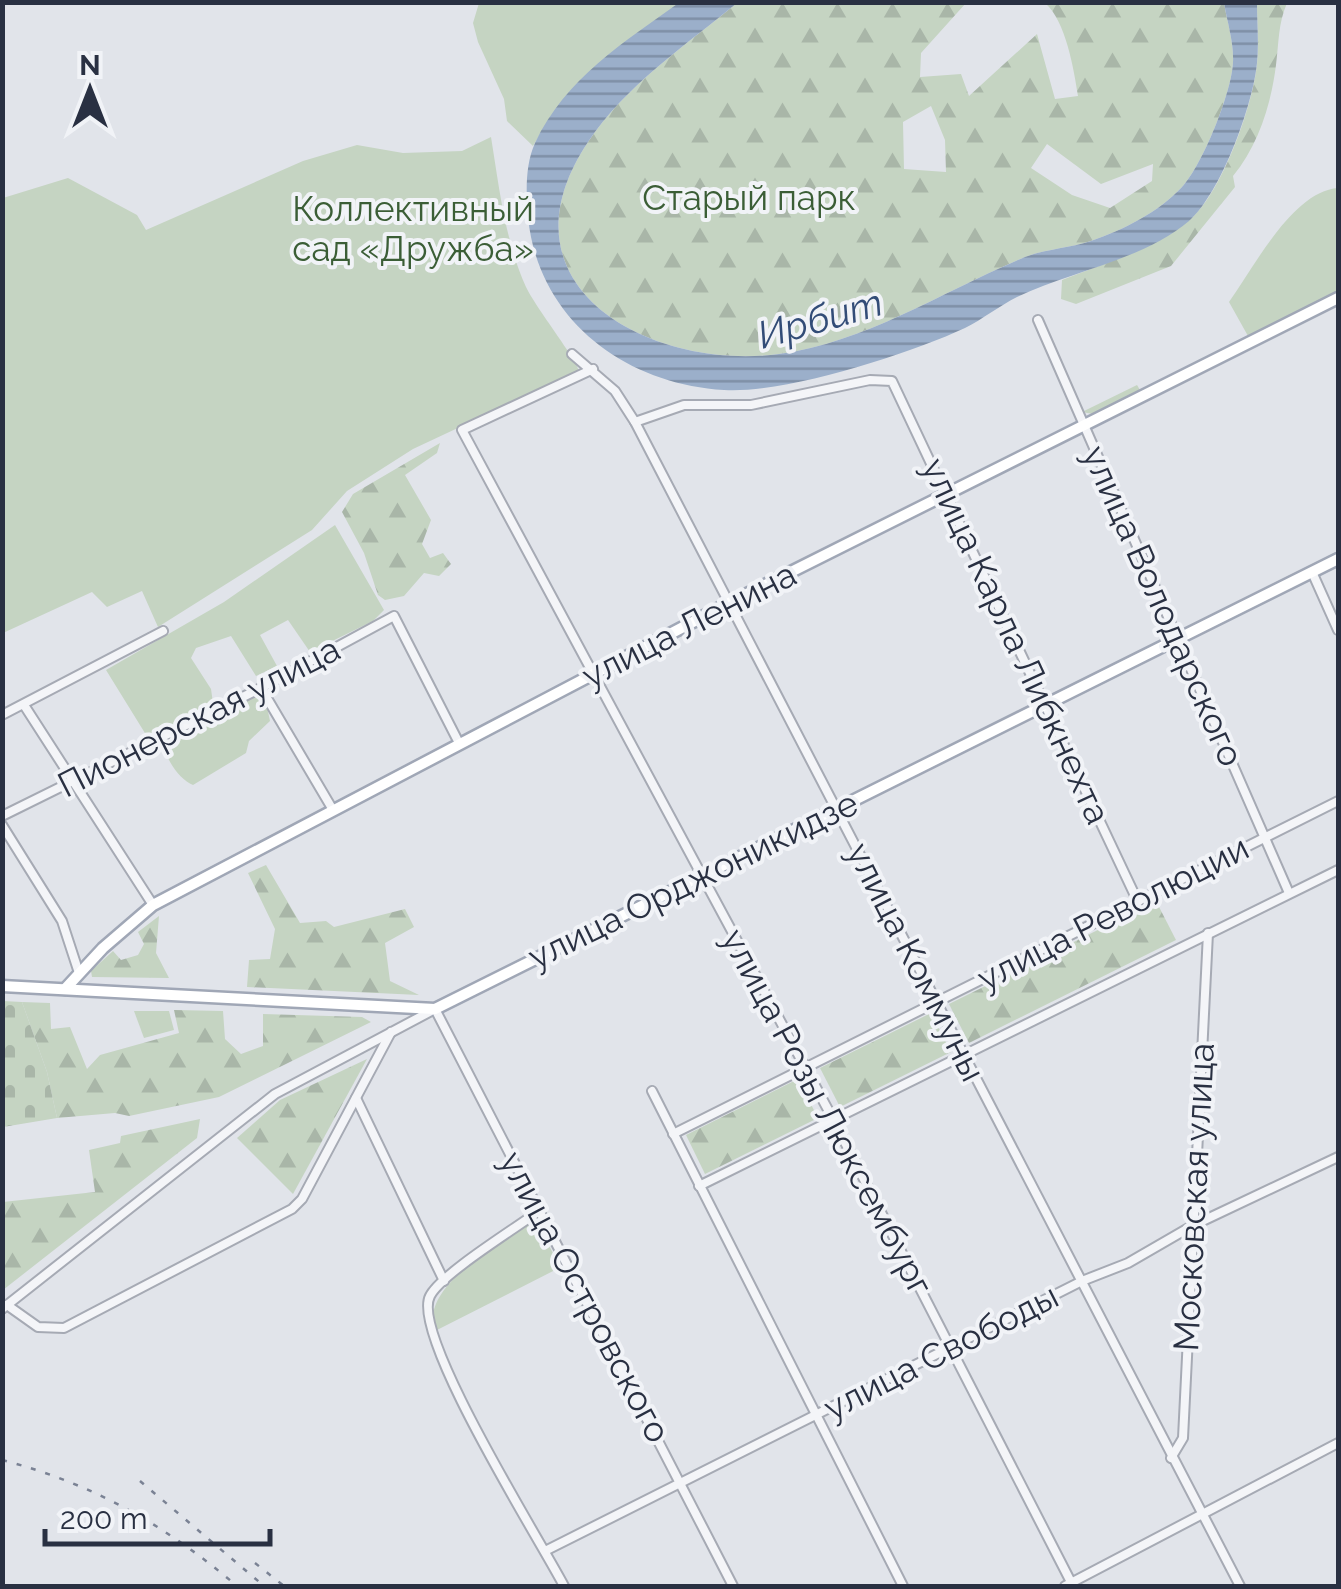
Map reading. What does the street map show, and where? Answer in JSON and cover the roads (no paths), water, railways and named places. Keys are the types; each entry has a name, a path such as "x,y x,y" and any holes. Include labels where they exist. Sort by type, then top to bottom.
{"main road":[{"name":"улица Ленина","path":"65,989 153,905 729,603 1338,298"},
{"name":"улица Орджоникидзе","path":"2,986 435,1008 1338,559"}],"street":[{"name":"улица Володарского","path":"1038,320 1081,427 1179,638 1289,893"},
{"name":"улица Коммуны","path":"572,354 592,368 635,422 1240,1586"},
{"name":"улица Розы Люксембург","path":"592,368 462,430 833,1118 1070,1585"},
{"name":"улица Карла Либкнехта","path":"635,422 684,405 751,405 870,380 892,381 1048,704 1138,902"},
{"path":"1312,572 1338,630"},
{"name":"Пионерская улица","path":"2,816 261,688 394,616 460,743"},
{"path":"2,715 163,631"},
{"path":"261,688 334,810"},
{"path":"24,704 153,905"},
{"name":"улица Революции","path":"672,1134 1338,800"},
{"path":"2,825 62,921 79,973"},
{"name":"улица Революции","path":"699,1186 1338,870"},
{"name":"Московская улица","path":"1171,1458 1182,1438 1208,933"},
{"path":"391,1032 302,1200 292,1209 64,1328 38,1327 4,1307 265,1100 435,1008"},
{"name":"улица Островского","path":"435,1008 682,1481 730,1583"},
{"path":"652,1091 903,1586"},
{"path":"356,1098 444,1281"},
{"name":"улица Свободы","path":"546,1551 1082,1281 1128,1263 1192,1226 1338,1157"},
{"path":"539,1210 444,1281 431,1293 426,1311 440,1362 564,1586"},
{"path":"1070,1585 1338,1443"}],"water":[{"path":"680,2 737,3 657,67 603,122 588,142 563,193 559,238 572,277 599,308 637,332 681,348 730,356 779,354 843,338 1025,257 1091,241 1140,219 1182,187 1215,128 1233,62 1224,3 1257,3 1257,63 1242,124 1224,170 1201,208 1171,234 1129,255 1017,297 965,328 912,349 780,386 724,390 653,375 621,360 592,339 568,315 549,286 535,253 528,217 529,160 562,100 598,64"}],"railway":[{"path":"2,1460 67,1481 127,1509 183,1544 237,1586"},
{"path":"140,1481 264,1586"},
{"path":"255,1563 284,1586"}],"park label":[{"name":"Старый парк","path":"749,198"},
{"name":"Коллективный сад «Дружба»","path":"413,229"}],"water label":[{"name":"Ирбит","path":"820,319"}]}
